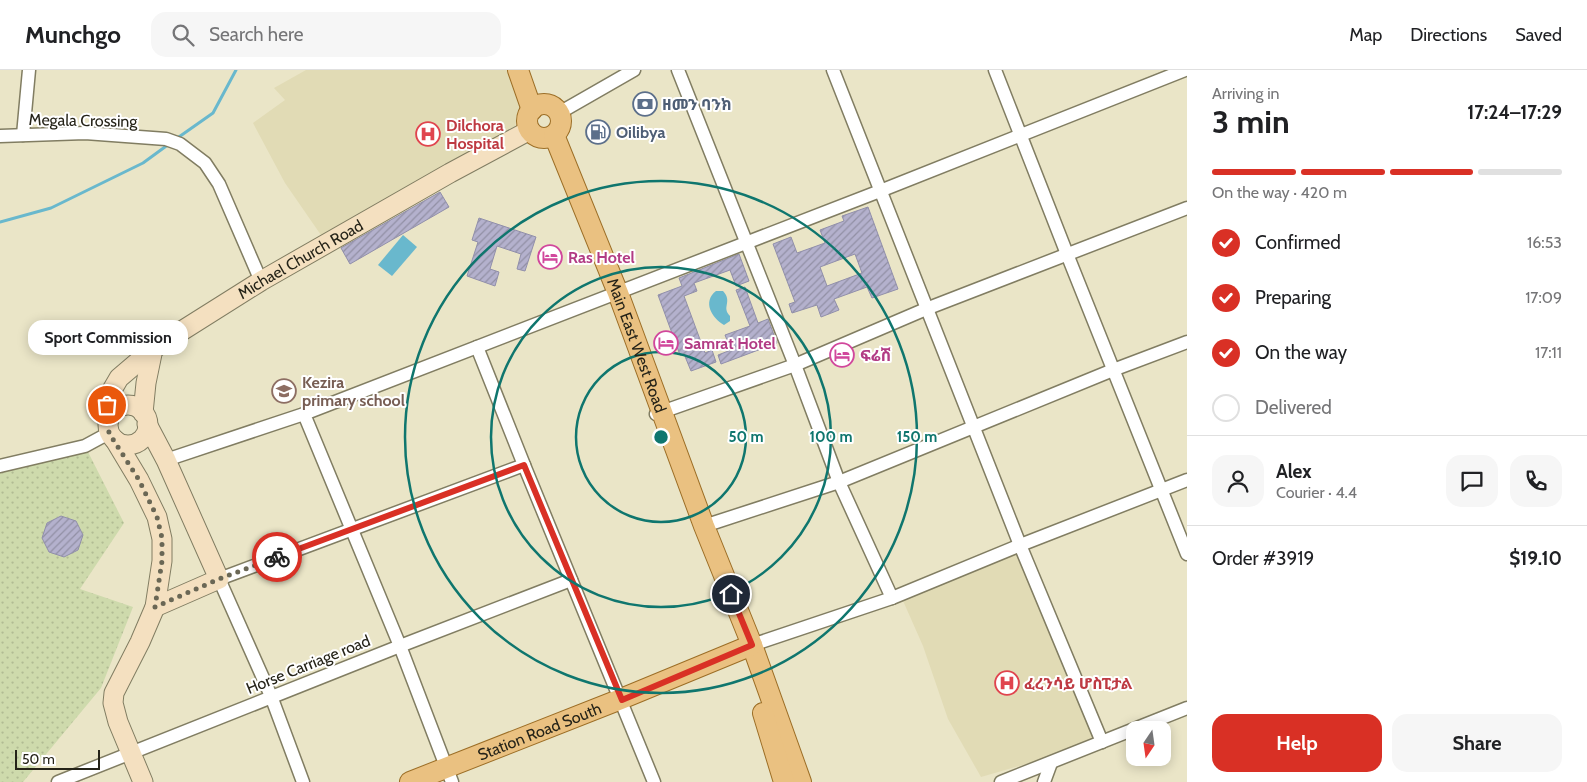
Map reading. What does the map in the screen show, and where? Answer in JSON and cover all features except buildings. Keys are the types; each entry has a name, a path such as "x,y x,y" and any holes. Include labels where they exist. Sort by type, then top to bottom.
{"main road":[{"path":"518,70 545,109 561,122 560,127 542,134 527,120 545,109"},
{"path":"532,70 545,109"},
{"name":"Michael Church Road","path":"111,432 107,405 112,390 119,378 153,349 261,281 450,173 542,134"},
{"name":"Main East West Road","path":"542,134 614,294 657,413 801,782"},
{"path":"111,432 123,445 135,444 144,436 146,383 153,349"},
{"path":"143,782 118,722 113,703 114,693 140,642 155,607 162,561 162,538 157,517 143,487 111,432 110,415 115,410 124,406 136,408 145,418 166,460 219,579 155,607"},
{"name":"Main East West Road","path":"657,413 704,526 748,647 784,782"},
{"name":"Station Road South","path":"410,782 449,775 748,647"}],"street":[{"path":"23,135 29,70"},
{"path":"545,109 634,70"},
{"path":"678,70 795,365 839,482 892,598"},
{"path":"833,70 1020,545 1102,742"},
{"path":"995,70 1187,554"},
{"path":"166,460 304,414 880,191 1185,70"},
{"name":"Megala Crossing","path":"0,136 85,133 166,139 180,144 205,163 219,184 261,281"},
{"path":"657,413 795,365 926,309 1187,208"},
{"path":"704,526 839,482 973,426 1187,342"},
{"path":"477,347 654,782"},
{"path":"304,414 400,646 449,775"},
{"path":"0,466 86,446 111,432"},
{"path":"303,782 271,696 219,579 524,465"},
{"path":"748,647 892,598 1020,545 1187,480"},
{"name":"Horse Carriage road","path":"58,782 271,696 571,580"},
{"path":"1001,782 1187,708"},
{"path":"1045,782 1051,763"}],"shaded area":[{"path":"306,70 511,70 521,109 517,114 515,129 323,238 285,183 253,123 285,100 274,88"},
{"name":"ፈረንሳይ ሆስፒታል","path":"1023,544 1102,742 981,777 948,719 923,646 900,594"}],"green space":[{"path":"85,446 124,523 80,589 133,607 101,688 23,782 0,782 0,465"}],"water":[{"path":"403,235 417,247 392,276 378,265"},
{"path":"716,291 723,291 727,298 727,310 730,321 724,325 710,310 710,300"}],"waterway":[{"path":"176,139 213,113 236,70"},
{"path":"0,222 51,208 143,163 169,144"}],"way so far":[{"path":"107,405 109,433 139,480 157,517 162,538 162,561 155,607 219,579 277,557"}],"place":[{"name":"ዘመን ባንክ","path":"645,104"},
{"name":"Oilibya","path":"598,132"},
{"name":"Dilchora Hospital","path":"428,134"},
{"name":"Ras Hotel","path":"550,257"},
{"name":"Samrat Hotel","path":"666,343"},
{"name":"ፍሬሽ","path":"842,355"},
{"name":"Kezira primary school","path":"284,391"},
{"name":"Sport Commission","path":"107,405"},
{"name":"ፈረንሳይ ሆስፒታል","path":"1007,683"}],"route":[{"path":"277,557 524,465 622,700 752,645 731,594"}]}
